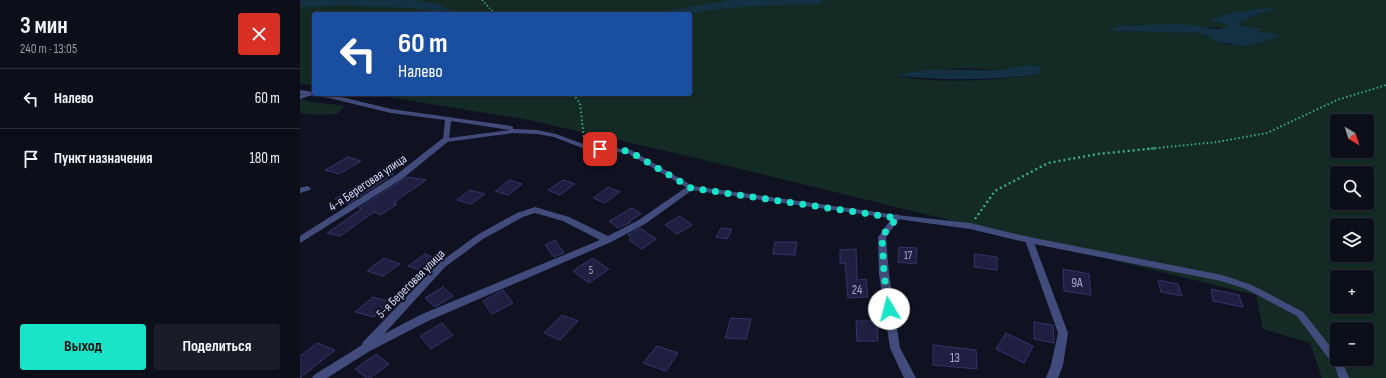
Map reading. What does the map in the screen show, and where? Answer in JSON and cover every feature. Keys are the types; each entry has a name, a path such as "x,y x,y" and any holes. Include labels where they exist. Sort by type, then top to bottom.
{"street":[{"path":"300,97 310,94"},
{"name":"4-я Береговая улица","path":"300,240 399,178 446,140"},
{"name":"5-я Береговая улица","path":"318,378 364,348 424,318 608,240 642,222 691,188"},
{"name":"5-я Береговая улица","path":"364,348 442,265 480,238 520,215 535,210 566,219 608,240"},
{"path":"897,218 882,236 884,274 895,348 910,378"},
{"path":"1029,240 1063,333 1057,365 1052,378"}],"lane":[{"path":"300,92 310,94"},
{"path":"320,96 391,111 556,136 585,147 629,151 691,188 897,218 970,226 1029,240 1222,278 1249,286 1300,314 1339,365 1344,378"},
{"path":"448,119 446,140 462,136 513,131 531,132"}],"path":[{"path":"482,0 493,12"},
{"path":"970,226 995,191 1048,163 1098,154 1217,142 1267,133 1337,100 1386,85"},
{"path":"575,96 580,103 585,147"}],"green space":[{"path":"300,0 1386,0 1386,378 1322,378 1310,343 1263,329 1256,295 667,151 529,120 382,96 692,96 692,12 312,12 312,86 300,83","holes":["1275,10 1263,12 1238,23 1243,26 1261,28 1259,31 1262,33 1276,33 1277,37 1254,45 1231,45 1219,42 1200,33 1112,31 1111,29 1120,26 1154,25 1225,28 1229,27 1225,24 1214,22 1236,14","1026,65 1038,74 967,81 932,80 897,76 949,69 1007,69"]},
{"path":"300,99 345,106 337,114 318,115 300,113"}],"water":[{"path":"1276,8 1275,10 1263,12 1238,23 1243,26 1261,28 1263,29 1259,31 1262,33 1276,33 1278,35 1277,37 1254,45 1243,46 1219,42 1200,33 1112,31 1110,29 1120,26 1169,24 1221,29 1228,26 1210,21 1222,16 1242,12"},
{"path":"1026,65 1040,67 1042,70 1038,74 985,79 949,79 896,76 928,70 993,70"}],"building":[{"path":"348,157 361,161 339,174 325,170"},
{"path":"379,171 394,174 348,204 335,199"},
{"path":"407,177 426,180 393,203 397,204 381,215 374,212 340,236 327,233 362,209 359,208"},
{"path":"510,180 522,184 508,195 495,191"},
{"path":"563,180 575,184 560,195 548,190"},
{"path":"608,187 620,192 605,203 593,198"},
{"path":"470,190 485,194 471,204 457,200"},
{"path":"632,208 641,214 629,221 631,222 618,228 609,221"},
{"path":"680,216 692,225 677,234 665,225"},
{"path":"640,228 656,239 642,249 629,240 631,238 628,235"},
{"path":"721,228 732,229 727,239 716,237"},
{"path":"555,240 564,253 554,257 545,245"},
{"path":"775,242 797,242 795,255 773,254"},
{"path":"899,247 917,248 916,264 898,262"},
{"path":"856,249 857,280 866,279 868,297 848,298 845,263 840,264 840,250"},
{"path":"425,254 441,260 425,272 408,266"},
{"path":"975,254 997,257 997,270 974,267"},
{"path":"384,258 400,264 383,276 367,271"},
{"path":"592,258 609,269 589,283 573,271"},
{"path":"1063,269 1089,274 1091,295 1064,291"},
{"path":"1158,280 1178,284 1182,296 1161,292"},
{"path":"443,287 453,296 435,307 425,298"},
{"path":"1211,289 1239,295 1243,307 1213,301"},
{"path":"503,290 513,303 492,314 483,301"},
{"path":"373,297 391,302 374,317 355,312"},
{"path":"562,315 578,321 560,340 544,333"},
{"path":"731,318 751,319 746,339 725,338"},
{"path":"856,321 877,321 878,341 857,341"},
{"path":"1034,322 1053,325 1054,343 1034,339"},
{"path":"442,323 453,335 431,349 420,336"},
{"path":"1006,333 1033,346 1024,363 996,349"},
{"path":"317,343 335,350 300,378 300,356"},
{"path":"933,345 976,350 977,369 933,365"},
{"path":"657,346 678,353 666,371 643,363"},
{"path":"376,354 389,364 370,378 367,378 355,369"}],"waterway":[{"path":"680,12 712,6 752,2 816,0"},
{"path":"300,3 343,1 414,4 433,7 442,12"}],"route":[{"path":"600,149 629,151 691,188 897,218 882,236 884,274 889,309"}]}
